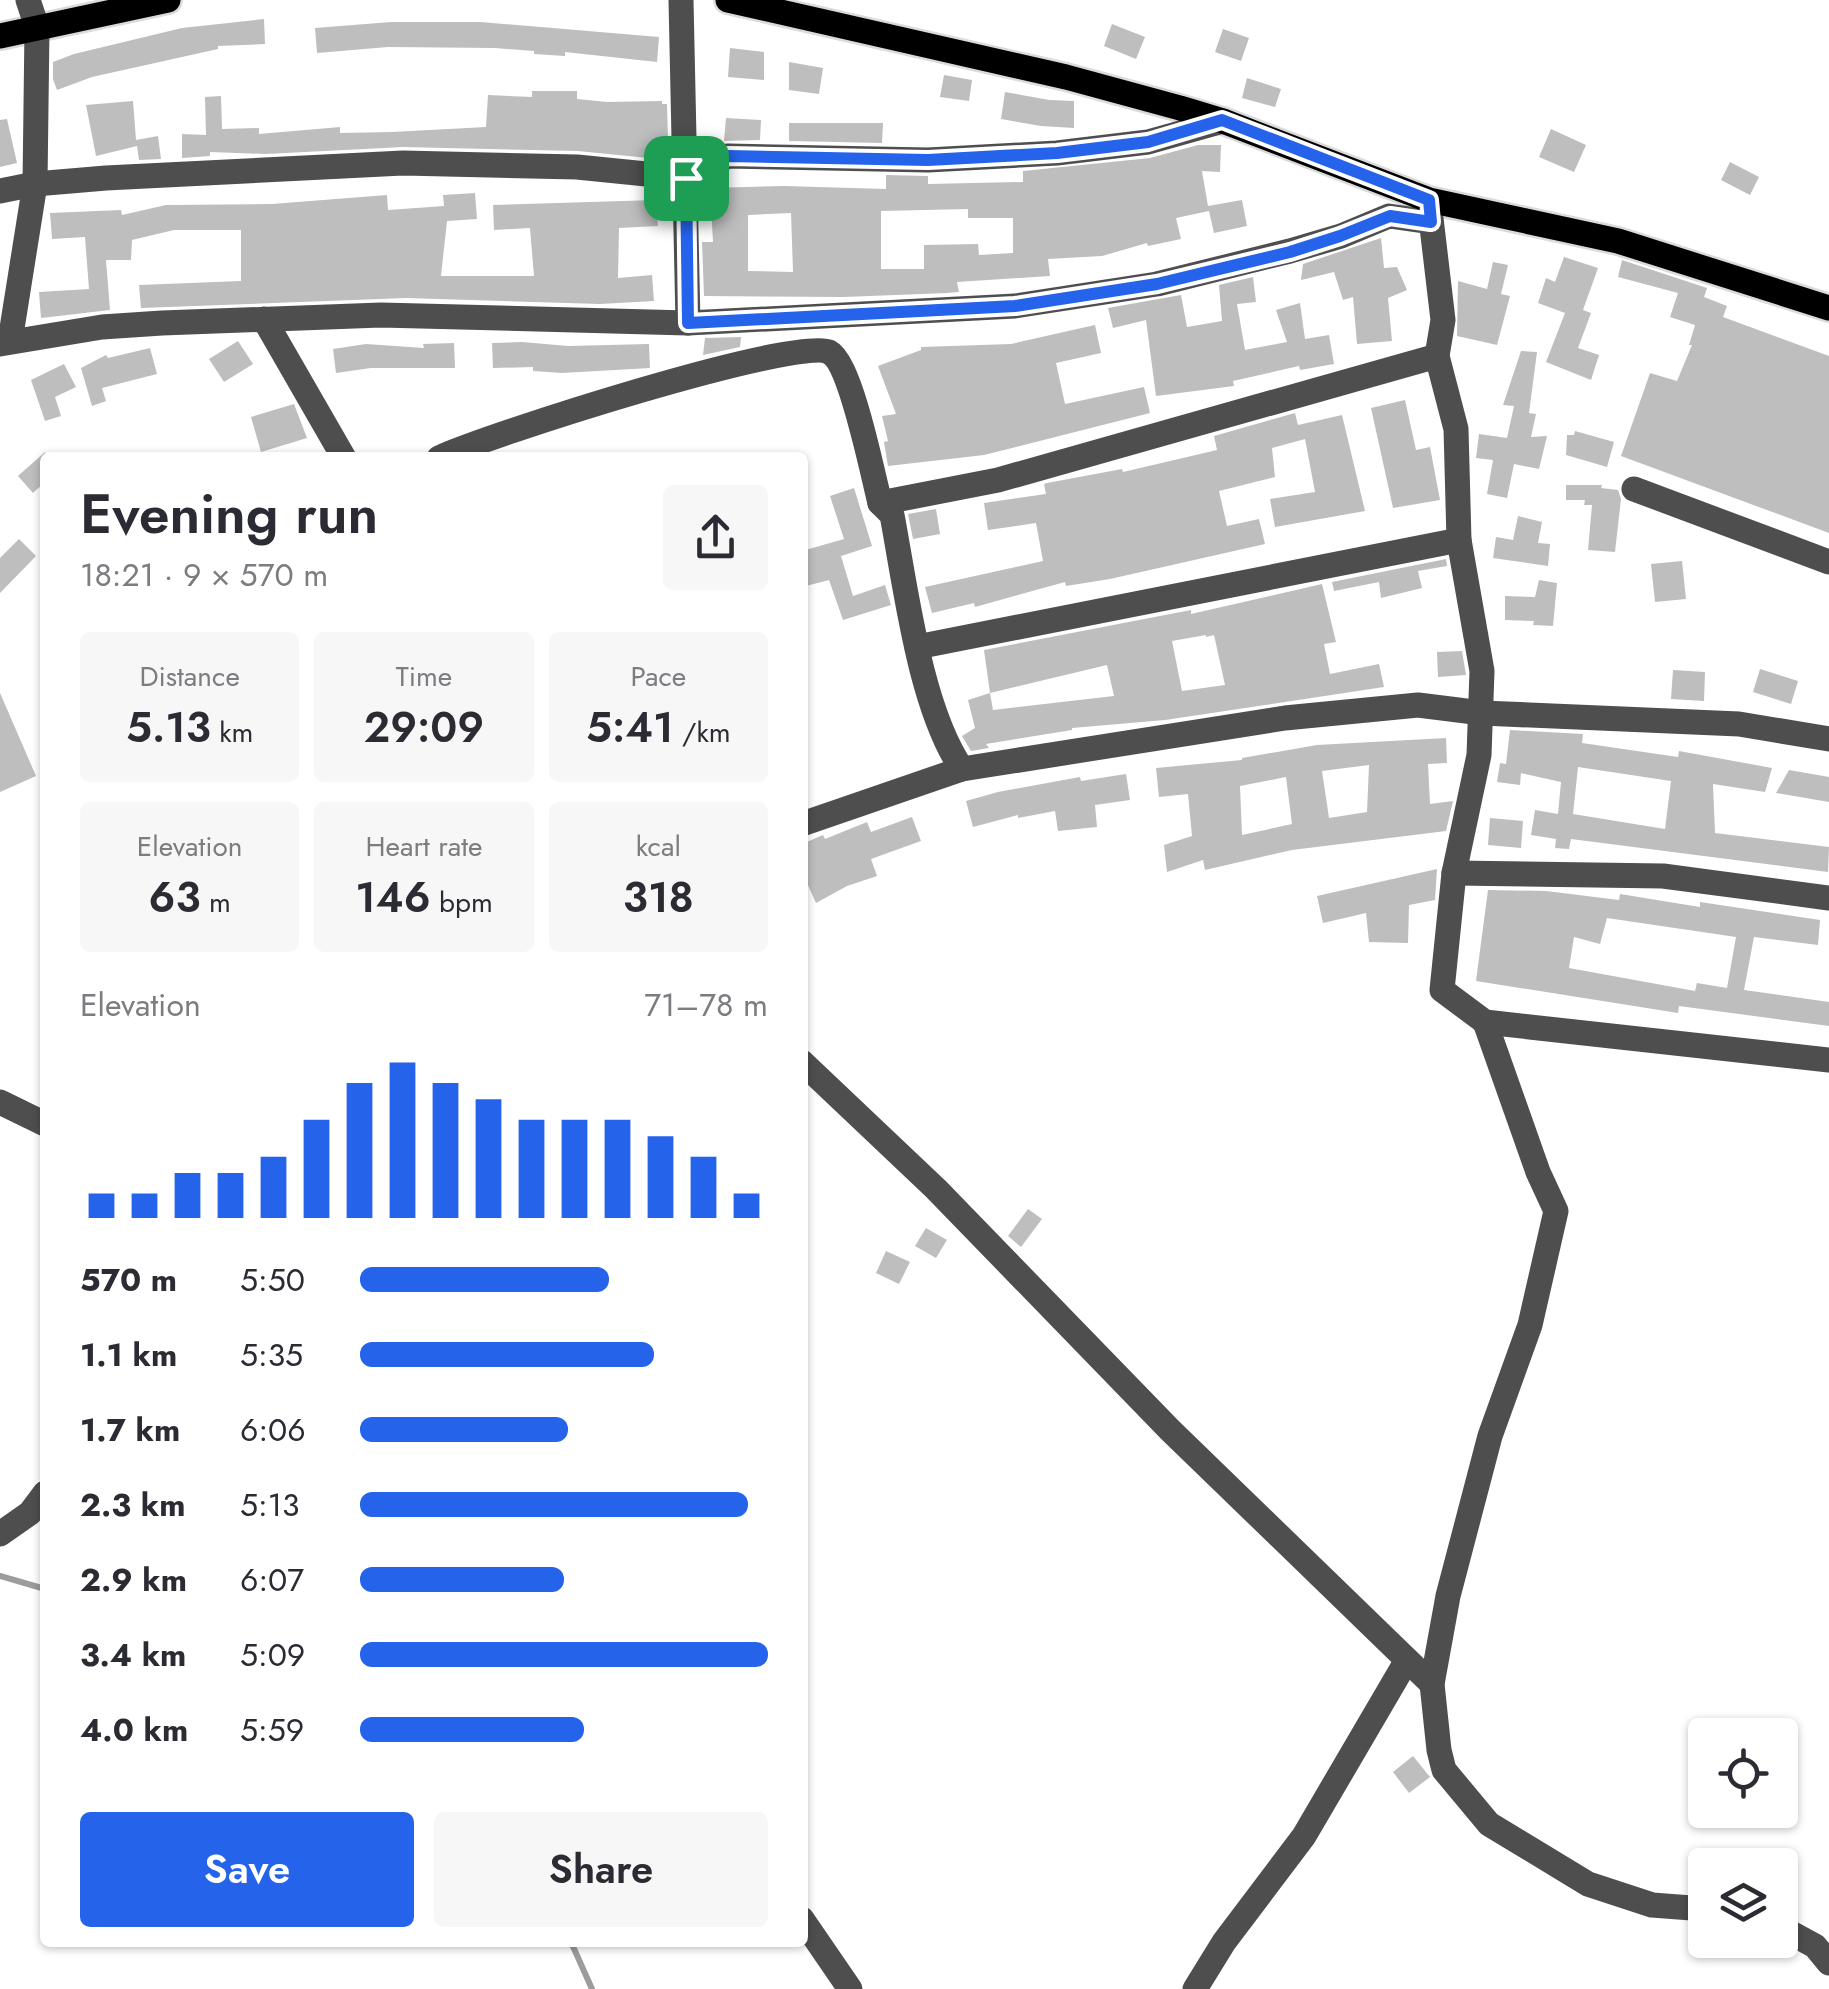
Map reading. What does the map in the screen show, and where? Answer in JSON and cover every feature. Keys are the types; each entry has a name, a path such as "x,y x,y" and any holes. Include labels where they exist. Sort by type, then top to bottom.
{"main road":[{"path":"0,36 168,0"},
{"path":"728,0 1066,77 1222,120 1430,211 1618,241 1829,308"}],"street":[{"path":"28,0 37,27 35,184 5,342 102,327 264,320 381,316 688,323 1015,306 1157,284 1290,252 1390,216 1430,211 1443,320 1437,356 1456,430 1460,540 1482,670 1479,754 1454,873 1442,990 1485,1022 1829,1060"},
{"path":"681,0 688,323"},
{"path":"0,191 35,184 402,162 577,167 686,178 728,156 928,160 1057,153 1148,142 1222,120"},
{"path":"264,320 341,452"},
{"path":"456,452 545,420 748,361 809,350 828,352 839,361 850,386 880,503 892,515 917,647 946,742 962,769"},
{"path":"880,503 998,480 1437,356"},
{"path":"1634,489 1829,562"},
{"path":"917,647 1460,540"},
{"path":"808,822 962,769 1285,718 1418,705 1482,713 1739,724 1829,739"},
{"path":"1454,873 1662,876 1829,898"},
{"path":"1485,1022 1538,1172 1556,1211 1530,1325 1490,1436 1448,1596 1432,1684 1444,1770 1489,1824 1588,1884 1652,1905 1688,1908"},
{"path":"808,1068 936,1189 1170,1430 1432,1684"},
{"path":"0,1102 40,1122"},
{"path":"0,1534 30,1514 40,1500"},
{"path":"1195,1989 1224,1942 1304,1836 1406,1660"},
{"path":"808,1928 850,1989"},
{"path":"1798,1937 1815,1946 1829,1963"}],"building":[{"path":"264,19 265,44 218,46 92,77 57,90 53,79 53,62 74,54 182,28"},
{"path":"391,22 480,22 659,37 657,62 495,48 388,47 317,53 315,28"},
{"path":"1112,24 1145,37 1136,59 1104,46"},
{"path":"1223,29 1249,38 1241,61 1215,52"},
{"path":"730,48 764,52 764,80 728,77"},
{"path":"789,62 823,68 819,94 789,90"},
{"path":"944,75 972,80 969,101 940,97"},
{"path":"1247,78 1281,89 1275,107 1242,98"},
{"path":"532,91 577,91 577,99 607,102 662,101 667,104 668,140 657,140 658,159 578,151 403,147 266,154 210,152 210,156 182,158 182,134 206,135 205,97 221,96 222,129 259,128 259,134 340,127 340,133 486,127 488,95 532,97"},
{"path":"1005,92 1074,101 1074,128 1001,119"},
{"path":"133,101 136,140 158,136 161,159 139,160 137,146 96,156 86,105"},
{"path":"726,118 761,120 760,140 724,141"},
{"path":"7,119 17,163 0,167 0,120"},
{"path":"789,123 883,123 882,143 789,141"},
{"path":"1551,129 1586,145 1574,172 1539,157"},
{"path":"1198,145 1221,145 1220,172 1202,171 1208,206 1242,200 1247,226 1214,233 1209,211 1176,218 1181,239 1148,246 1147,243 1102,256 1048,259 1050,276 957,282 959,292 844,297 704,296 702,242 713,242 710,188 886,189 886,175 928,176 928,184 1023,182 1023,171 1150,158","holes":["968,209 968,218 1013,218 1013,253 979,255 978,244 924,245 924,269 881,269 881,211","791,213 793,272 748,271 748,215"]},
{"path":"1730,162 1759,177 1750,195 1721,180"},
{"path":"475,193 477,219 447,221 441,276 534,276 530,228 494,230 493,205 656,200 658,226 619,228 618,278 652,275 654,301 600,304 406,298 141,308 139,285 241,281 241,230 174,230 132,240 131,260 106,260 110,310 41,318 39,292 89,289 85,237 52,239 50,213 121,210 122,215 166,205 272,204 387,195 388,210 444,206 443,195"},
{"path":"1381,238 1384,268 1397,267 1407,290 1388,298 1392,341 1357,344 1353,297 1343,300 1334,272 1301,280 1303,264"},
{"path":"1564,257 1598,268 1583,310 1591,313 1578,348 1599,355 1591,380 1546,362 1565,313 1538,303 1546,278 1555,282"},
{"path":"1622,260 1707,288 1704,297 1727,306 1723,317 1829,356 1829,533 1621,456 1650,373 1677,381 1692,345 1695,325 1670,317 1678,293 1618,277"},
{"path":"1493,262 1508,265 1501,294 1510,296 1497,345 1457,336 1458,281 1487,289"},
{"path":"1253,277 1256,302 1237,304 1245,350 1287,342 1276,310 1300,303 1305,339 1329,335 1334,364 1300,370 1299,366 1233,381 1234,386 1156,396 1146,320 1113,328 1108,308 1181,295 1187,327 1222,321 1219,285"},
{"path":"1095,325 1101,353 1056,363 1065,404 1144,387 1150,413 984,455 888,466 882,416 896,414 878,366 921,347 1011,344"},
{"path":"741,337 740,347 703,355 705,338"},
{"path":"238,341 253,364 224,382 209,359"},
{"path":"454,343 455,368 371,368 336,373 333,349 366,344 424,348 423,344"},
{"path":"492,343 568,346 649,344 650,368 562,373 533,371 533,367 493,368"},
{"path":"150,348 157,374 102,388 106,401 92,406 81,368 106,355 108,358"},
{"path":"1521,351 1537,352 1529,413 1536,414 1531,437 1547,436 1539,469 1514,464 1507,498 1487,494 1493,460 1476,458 1479,434 1507,438 1514,406 1503,405"},
{"path":"64,364 76,387 55,397 61,416 45,421 31,380"},
{"path":"1405,400 1416,450 1430,447 1440,500 1393,508 1371,408"},
{"path":"294,404 307,438 261,452 251,417"},
{"path":"1295,413 1298,425 1342,415 1365,511 1275,527 1270,499 1315,492 1305,439 1272,448 1275,477 1219,491 1227,526 1259,519 1265,544 1110,579 1066,586 1065,582 975,607 974,603 932,613 925,587 1043,561 1036,523 988,530 984,503 1046,494 1047,483 1122,469 1123,472 1217,450 1214,436"},
{"path":"1575,431 1614,442 1607,467 1566,455 1567,435 1574,435"},
{"path":"40,456 40,487 33,493 18,476"},
{"path":"1566,485 1602,485 1601,488 1618,490 1621,499 1615,552 1588,550 1592,505 1584,505 1585,500 1566,500"},
{"path":"854,488 872,546 841,556 853,596 885,585 891,605 843,620 829,580 808,585 808,549 844,539 830,496"},
{"path":"936,509 940,534 913,539 908,514"},
{"path":"1518,516 1542,522 1538,543 1550,544 1548,566 1493,558 1496,537 1513,540"},
{"path":"19,539 36,556 0,593 0,558"},
{"path":"1446,559 1447,566 1418,571 1422,588 1381,598 1379,582 1334,591 1332,582"},
{"path":"1682,561 1686,599 1655,602 1651,564"},
{"path":"1539,580 1557,583 1553,626 1505,620 1505,596 1535,597"},
{"path":"1322,584 1336,642 1324,644 1330,674 1379,664 1384,687 1165,720 1072,728 986,744 989,748 971,751 962,736 975,728 968,700 990,693 984,650 1191,610 1191,614","holes":["1214,635 1225,685 1182,691 1172,641","1107,665 1114,696 993,710 990,693"]},
{"path":"1462,651 1466,675 1438,677 1437,652"},
{"path":"1760,669 1798,681 1791,704 1753,692"},
{"path":"1673,670 1705,672 1704,701 1671,699"},
{"path":"0,693 36,776 0,792"},
{"path":"1510,730 1583,734 1582,743 1678,757 1679,751 1772,768 1765,792 1713,784 1715,833 1829,847 1828,872 1571,839 1569,849 1555,848 1556,839 1531,835 1535,810 1558,814 1561,782 1521,773 1520,785 1497,782 1500,763 1506,764","holes":["1578,767 1671,781 1665,829 1573,814"]},
{"path":"1446,738 1447,763 1428,764 1430,804 1453,801 1446,831 1292,850 1205,870 1203,860 1167,872 1164,845 1192,836 1188,794 1159,797 1156,768 1242,760 1317,745","holes":["1369,765 1367,812 1329,818 1322,771","1286,777 1292,824 1242,835 1240,786"]},
{"path":"1789,770 1829,777 1829,802 1776,793"},
{"path":"1126,774 1130,800 1095,805 1097,827 1058,831 1055,811 1018,815 973,827 966,801 1080,777 1081,781"},
{"path":"912,817 921,841 871,859 877,876 816,903 808,885 808,841 823,835 825,839 867,822 871,832"},
{"path":"1490,818 1523,821 1521,848 1488,845"},
{"path":"1437,869 1435,900 1409,905 1408,943 1369,942 1366,913 1323,923 1317,896"},
{"path":"1488,890 1546,891 1619,900 1620,894 1700,907 1700,902 1820,920 1818,945 1754,937 1744,990 1829,1002 1829,1026 1679,1006 1678,1013 1476,981","holes":["1607,918 1736,937 1727,988 1697,983 1695,991 1569,968 1574,937 1600,944"]},
{"path":"1028,1209 1042,1219 1021,1247 1008,1236"},
{"path":"926,1228 947,1240 936,1258 915,1246"},
{"path":"886,1251 910,1262 899,1284 876,1273"},
{"path":"1413,1756 1430,1777 1409,1793 1393,1772"}],"waterway":[{"path":"0,1576 40,1588"},
{"path":"573,1947 592,1989"}],"route":[{"path":"1222,120 1429,200 1431,222 1390,216 1290,252 1157,284 1015,306 688,323 686,178 728,156 928,160 1057,153 1148,142 1222,120"}]}
